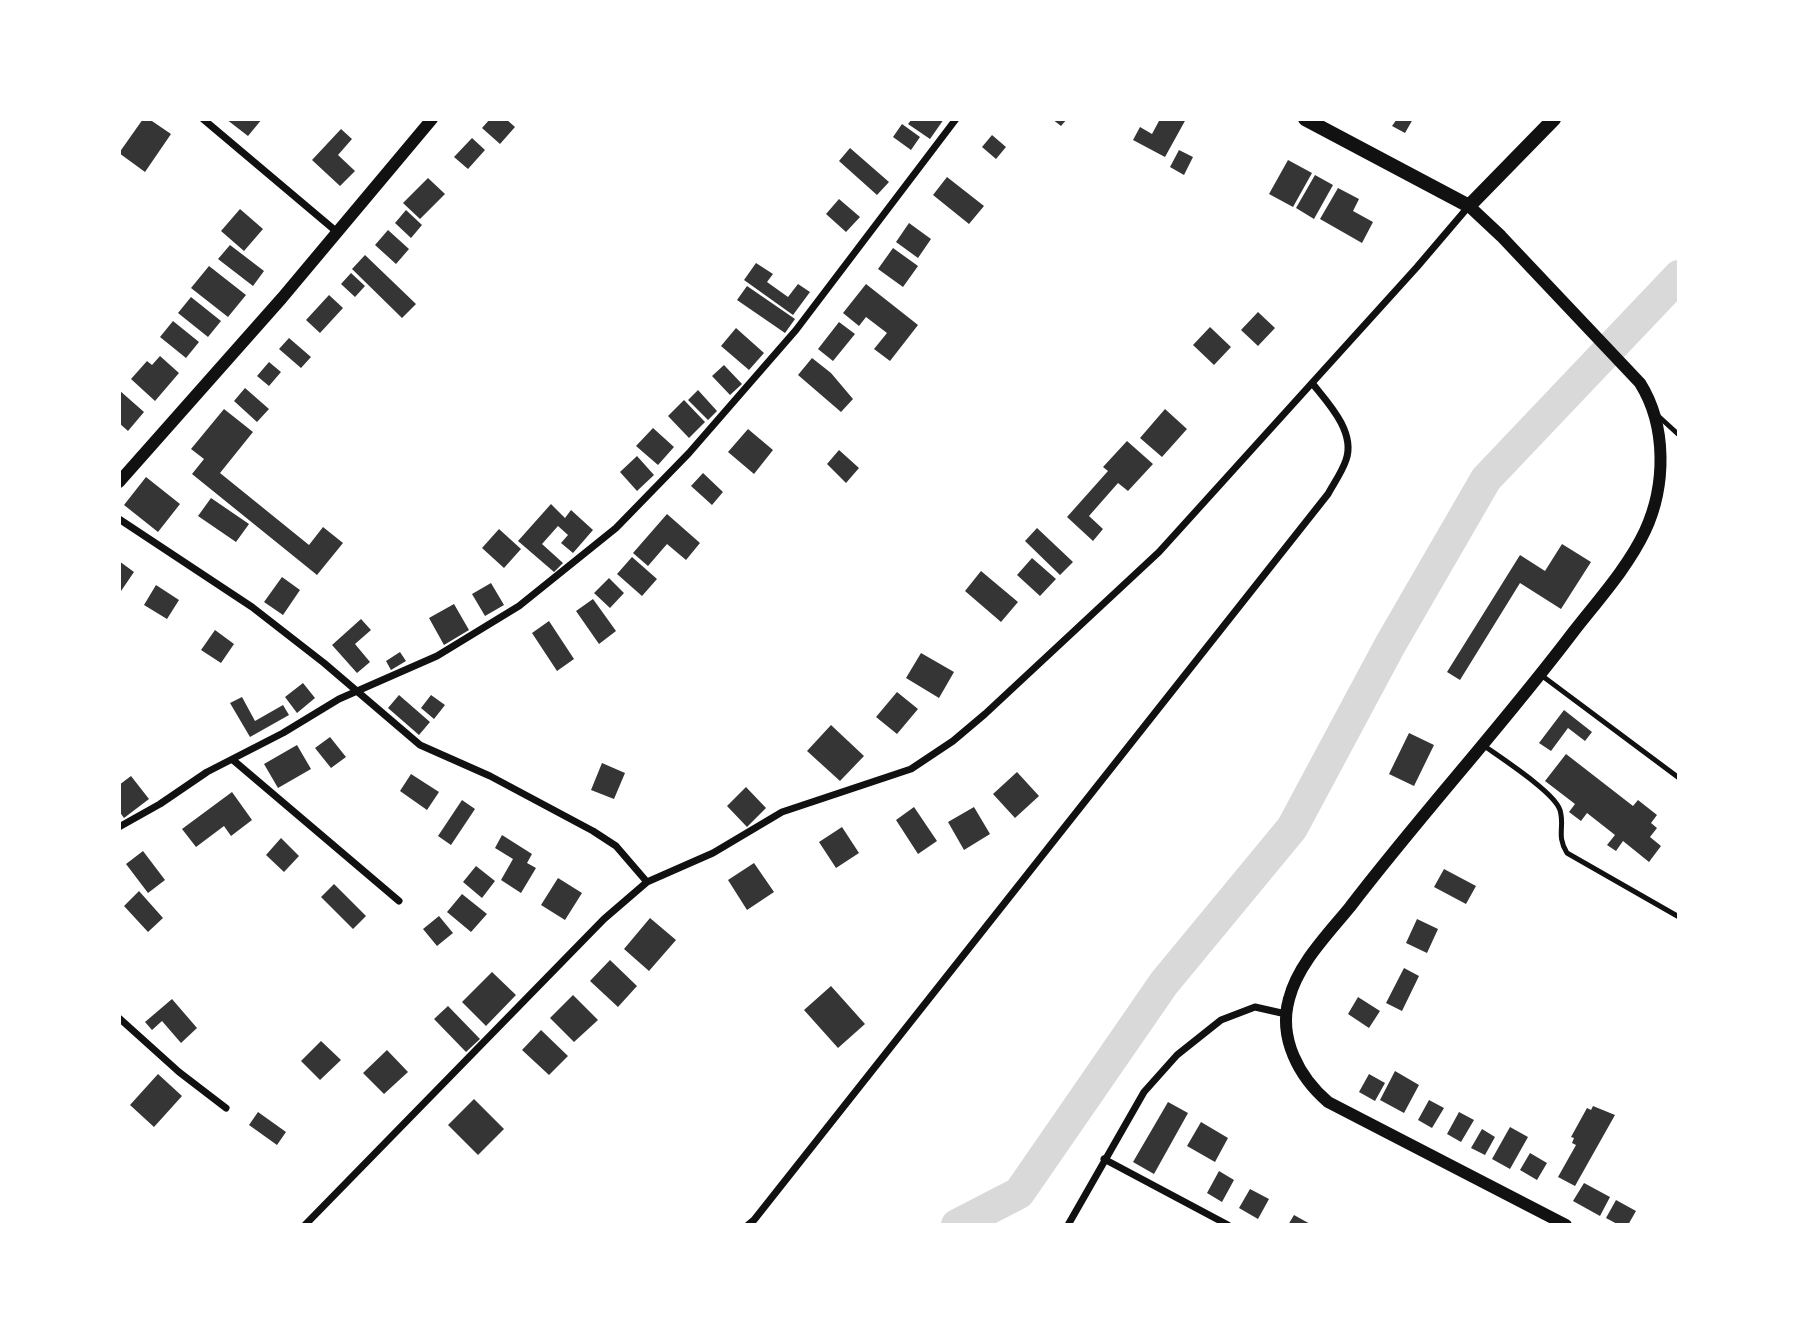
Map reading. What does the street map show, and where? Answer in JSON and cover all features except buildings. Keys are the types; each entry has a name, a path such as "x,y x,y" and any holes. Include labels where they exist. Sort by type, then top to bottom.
{"main road":[{"path":"1305,119 1469,206 1554,119"}],"street":[{"path":"203,119 337,232"},
{"path":"119,482 282,298 432,119"},
{"path":"119,827 160,804 207,772 356,690 394,677 437,656 519,606 616,528 689,453 796,330 956,119"},
{"path":"306,1225 604,919 647,883 713,853 782,812 911,769 953,741 985,714 1159,552 1469,206 1629,370 1648,395 1654,412 1661,464 1657,492 1645,531 1625,564 1541,675 1390,855 1304,966 1289,997 1286,1014 1291,1055 1310,1087 1328,1102 1566,1225"},
{"path":"748,1225 1328,494 1348,458 1347,438 1337,415 1312,383"},
{"path":"119,519 253,607 421,745 490,776 593,831 616,846 647,883"},
{"path":"233,760 399,901"},
{"path":"1068,1225 1144,1092 1177,1055 1221,1020 1255,1007 1286,1014"},
{"path":"119,1018 179,1072 226,1108"},
{"path":"1104,1159 1228,1225"}],"lane":[{"path":"1654,412 1679,435"},
{"path":"1541,675 1679,778"},
{"path":"1483,746 1555,801 1561,816 1561,844 1567,853 1679,917"}],"waterway":[{"path":"957,1225 1019,1193 1164,983 1292,828 1390,645 1486,479 1679,276"}]}
